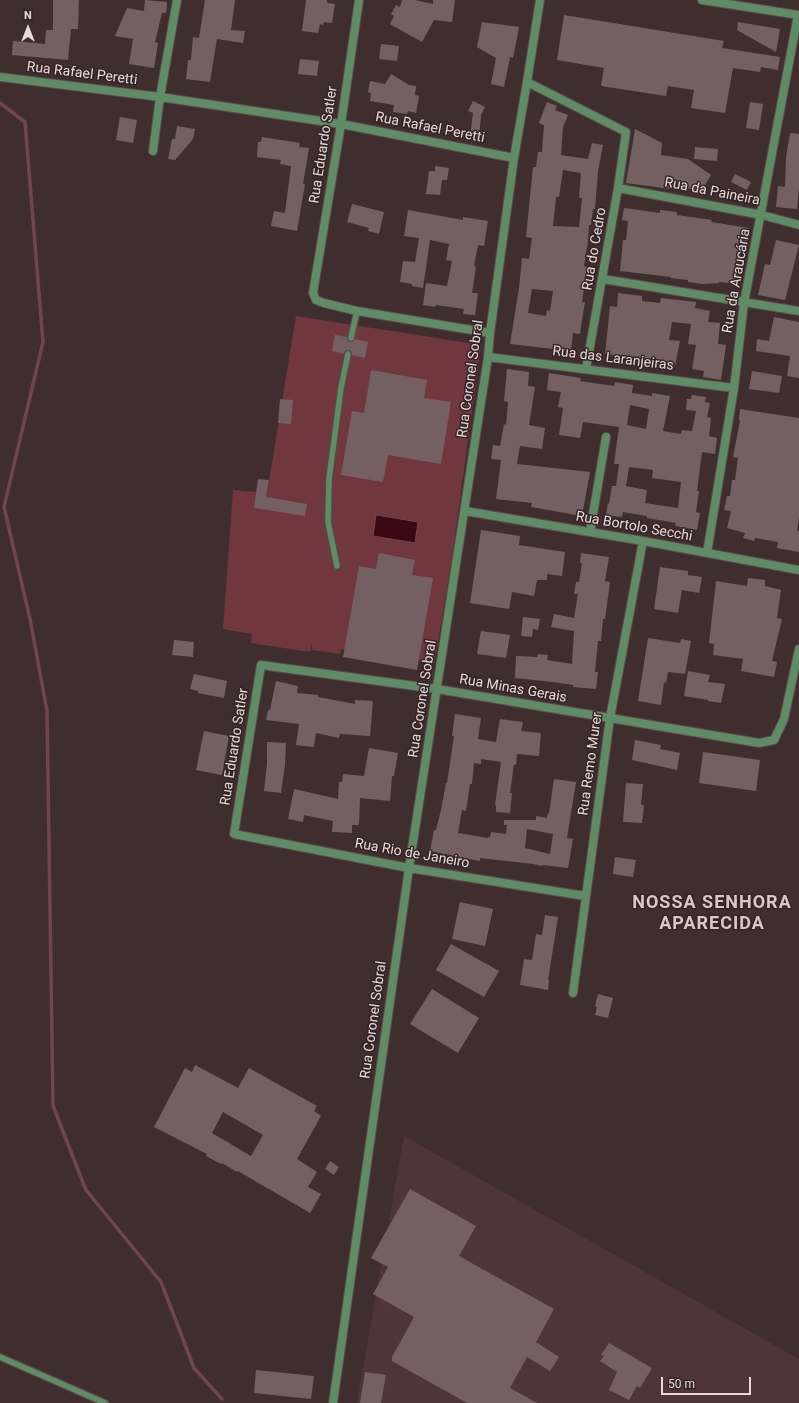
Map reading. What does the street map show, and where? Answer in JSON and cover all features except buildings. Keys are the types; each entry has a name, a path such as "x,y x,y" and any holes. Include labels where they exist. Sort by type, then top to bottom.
{"street":[{"path":"153,151 160,97 177,0"},
{"name":"Rua Eduardo Satler","path":"357,311 316,300 313,294 341,124 359,0"},
{"name":"Rua Coronel Sobral","path":"333,1403 409,868 438,689 488,357 514,158 528,82 540,0"},
{"path":"702,0 799,15"},
{"name":"Rua da Araucária","path":"707,553 734,388 744,303 799,15"},
{"name":"Rua Rafael Peretti","path":"0,77 160,97 341,124 514,158"},
{"name":"Rua do Cedro","path":"528,82 626,132 603,279 586,369"},
{"name":"Rua da Paineira","path":"618,188 762,215 799,225"},
{"path":"603,279 799,311"},
{"path":"357,311 490,333"},
{"name":"Rua das Laranjeiras","path":"488,357 734,388"},
{"path":"590,532 606,437"},
{"name":"Rua Bortolo Secchi","path":"465,511 643,541 799,570"},
{"name":"Rua Remo Murer","path":"573,993 610,718 643,541"},
{"name":"Rua Minas Gerais","path":"261,665 438,689 759,743 774,740 784,719 799,649"},
{"name":"Rua Eduardo Satler","path":"234,834 261,665"},
{"name":"Rua Rio de Janeiro","path":"234,834 409,868 585,896"}],"lane":[{"path":"351,338 357,311"},
{"path":"337,566 328,522 329,479 341,388 348,354"},
{"path":"0,1357 106,1403"}],"shaded area":[{"path":"296,316 481,345 450,572 434,664 341,649 340,654 312,650 312,644 310,652 251,643 252,634 223,629 233,490 267,493"},
{"path":"376,515 418,522 415,543 373,536"},
{"path":"404,1136 799,1359 799,1403 357,1403"}],"waterway":[{"path":"0,103 25,122 43,342 4,507 30,619 47,711 53,1106 86,1190 161,1282 194,1368 222,1399"}],"district":[{"name":"NOSSA SENHORA APARECIDA","path":"712,913"}]}
